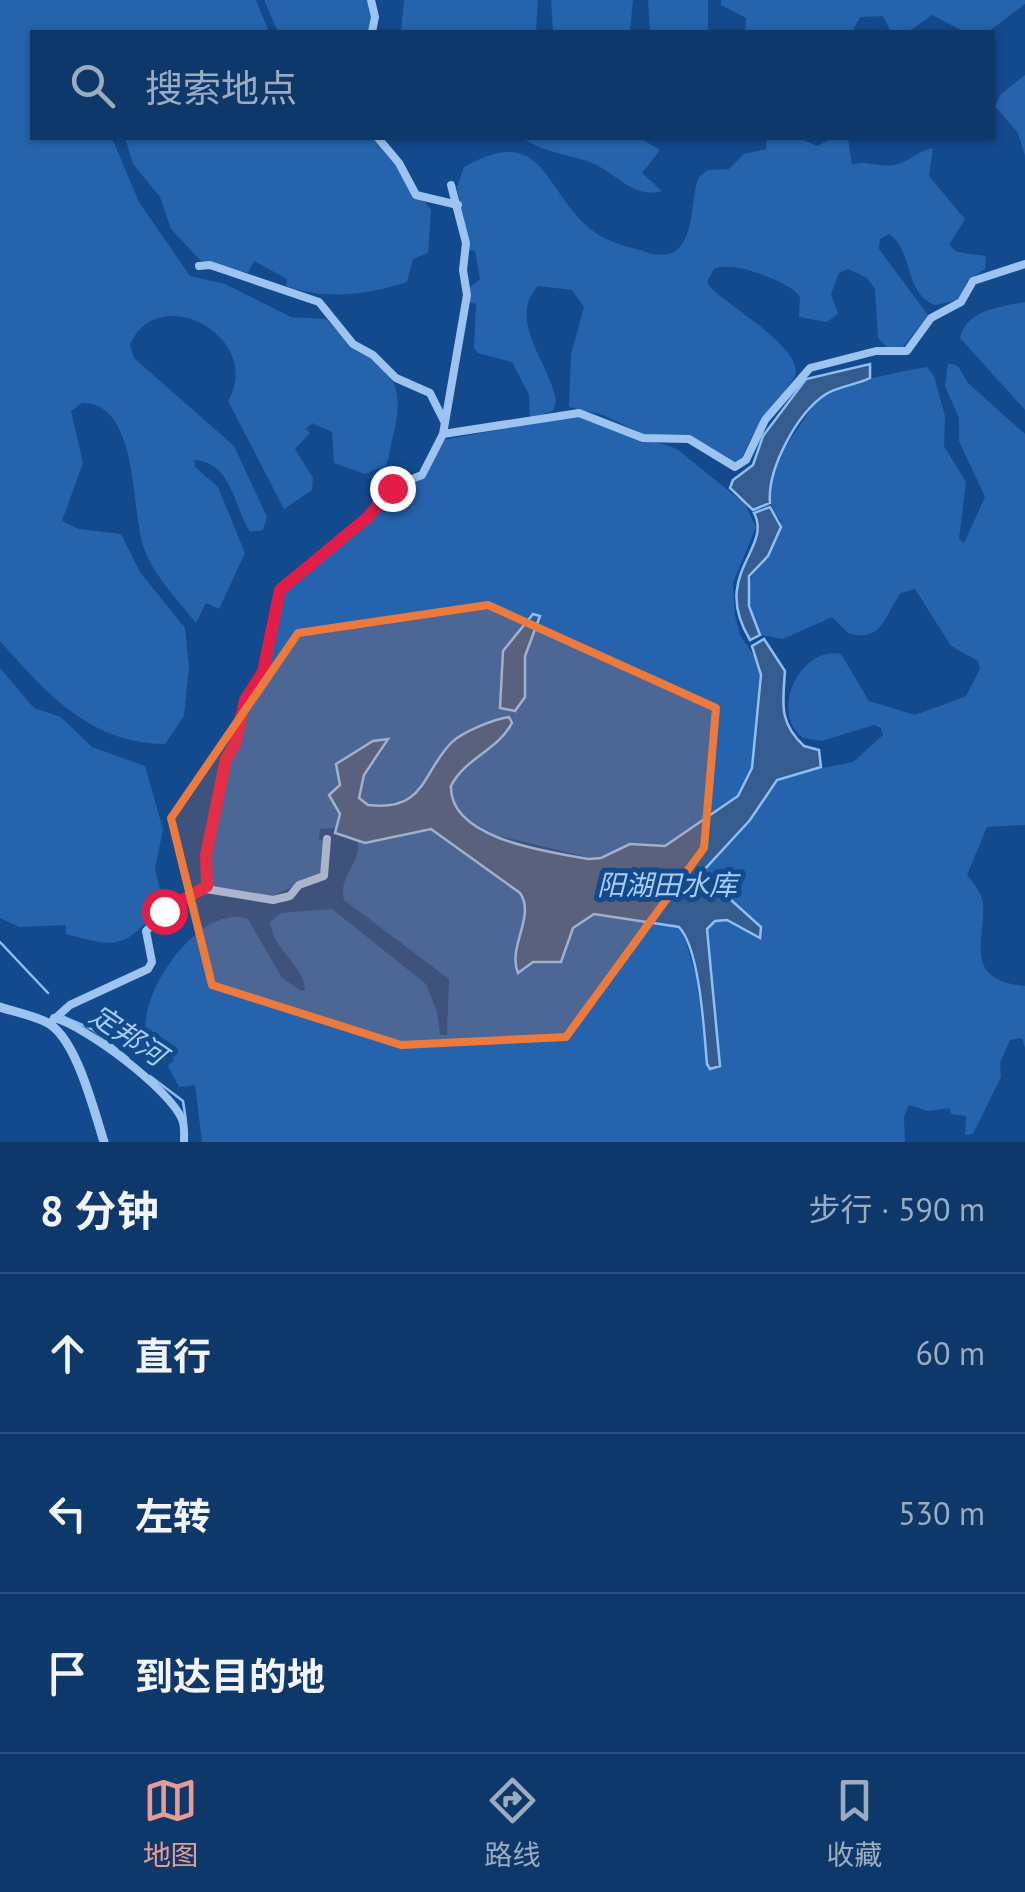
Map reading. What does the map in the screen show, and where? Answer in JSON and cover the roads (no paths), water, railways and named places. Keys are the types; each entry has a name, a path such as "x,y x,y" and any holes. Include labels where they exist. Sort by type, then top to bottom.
{"street":[{"path":"371,0 375,17 372,30"},
{"path":"380,140 400,163 416,195 458,205"},
{"path":"206,889 206,855 226,759 235,744 245,700 263,672 280,590 368,517 394,486 422,475 443,434 467,296 463,274 466,243 451,185"},
{"path":"443,434 572,412 643,438 688,439 725,465 740,466 765,420 810,368 876,351 907,351 931,318 961,302 974,281 1025,264"},
{"path":"199,266 210,265 319,302 354,344 374,355 396,378 430,393 445,423"},
{"path":"52,1020 150,968 146,931 168,908 206,889 266,900 290,896 297,886 324,876 327,839"},
{"path":"0,1007 93,1034 182,1119 184,1142"},
{"path":"52,1020 82,1076 104,1142"}],"water":[{"path":"870,364 870,378 826,394 805,414 786,443 773,474 770,503 753,510 730,488 733,480 753,465 763,436 806,379"},
{"path":"770,507 781,527 768,556 749,576 749,606 760,635 750,640 739,617 736,597 756,539 754,513"},
{"path":"533,614 540,616 525,656 525,697 515,711 500,708 503,651"},
{"name":"阳湖田水库","path":"764,639 785,671 784,711 790,729 804,746 819,750 821,767 777,780 750,820 705,869 714,892 730,899 761,927 760,938 727,920 715,921 707,929 720,1066 710,1069 707,1064 696,972 679,927 594,914 573,928 561,962 533,962 518,973 516,953 525,912 520,893 431,829 365,843 335,833 340,814 329,795 340,785 336,764 373,741 388,739 364,775 359,798 368,805 387,806 412,796 456,739 509,717 512,723 506,732 464,768 451,786 455,804 466,819 504,840 589,859 601,858 630,844 665,846 738,796 752,768 761,675 752,646"}],"waterway":[{"name":"定邦河","path":"0,942 48,993"},
{"name":"定邦河","path":"64,1017 92,1029 128,1058"},
{"name":"定邦河","path":"150,1076 183,1101 186,1121"}]}
